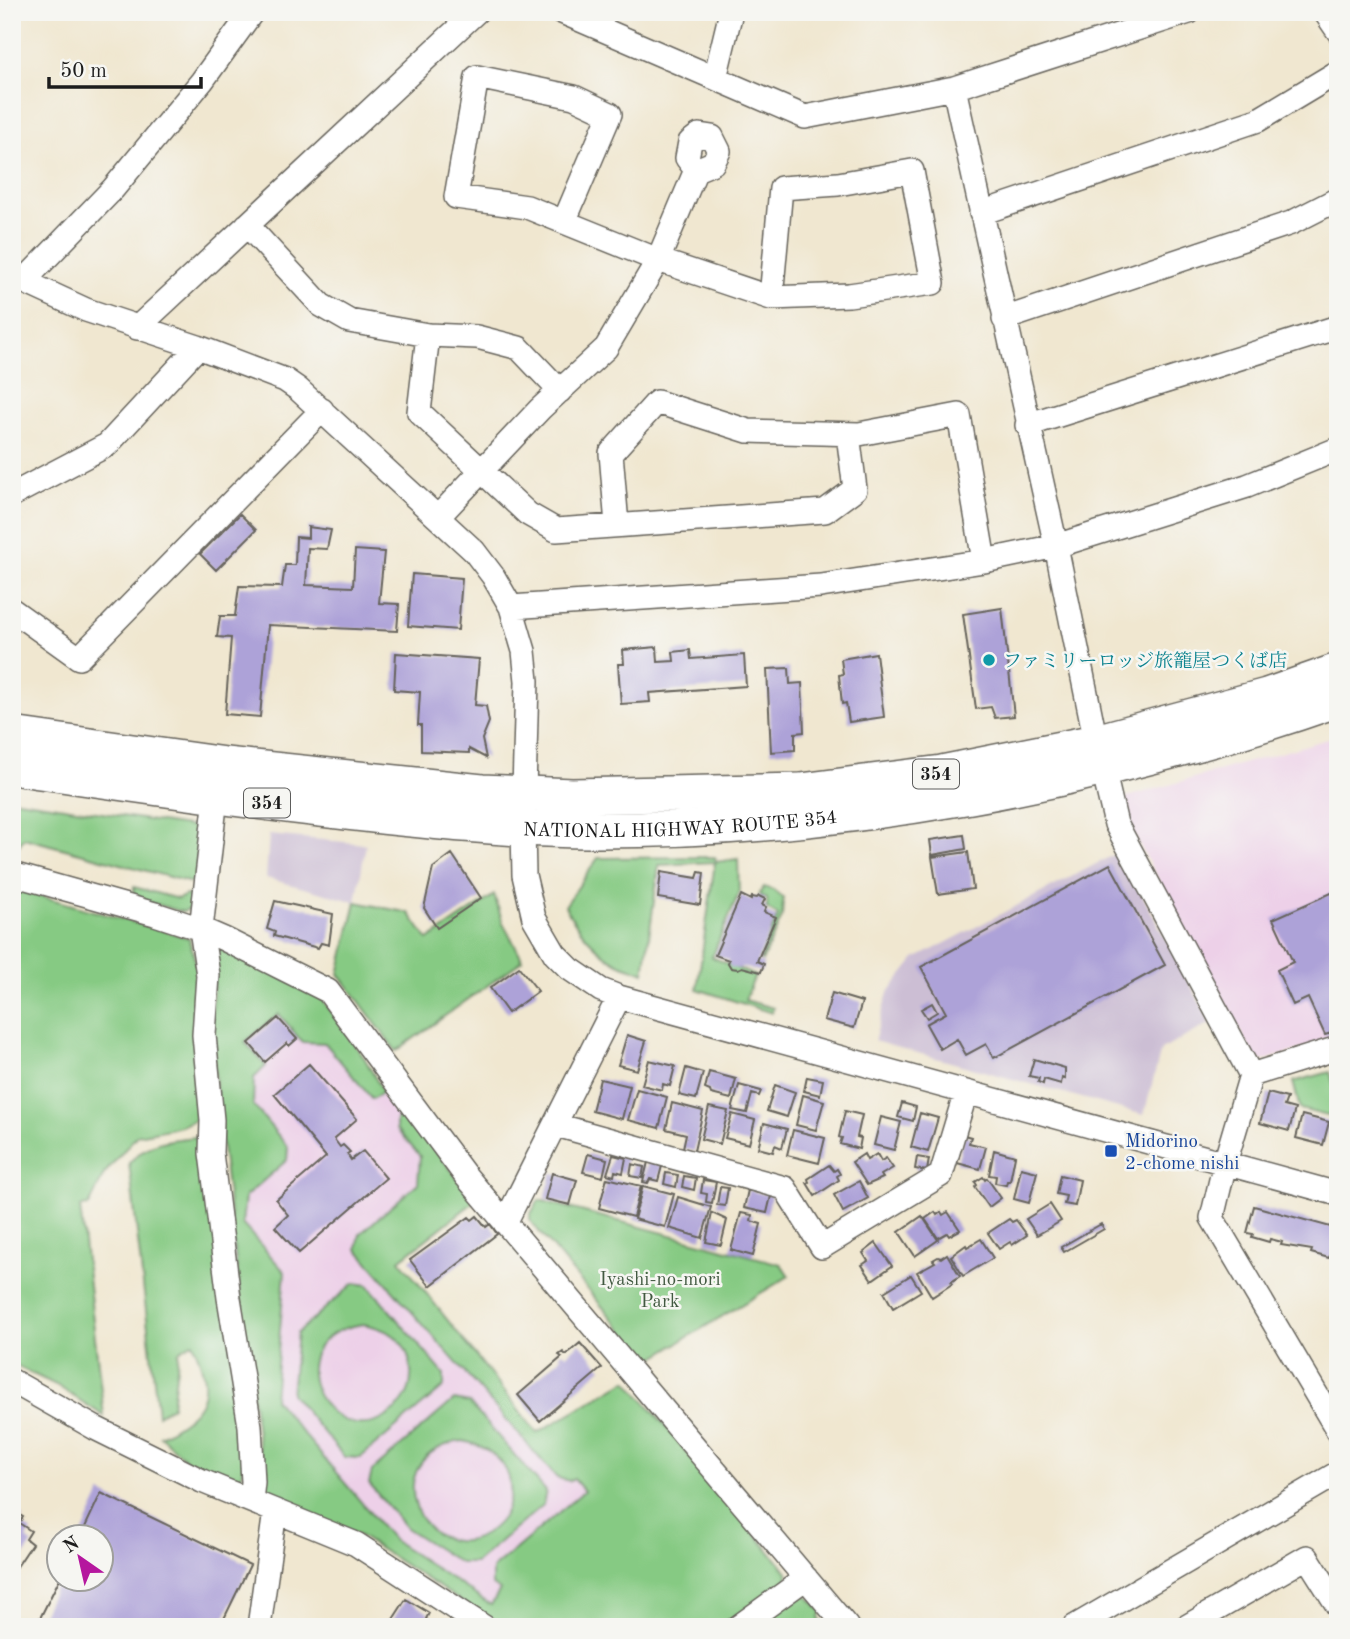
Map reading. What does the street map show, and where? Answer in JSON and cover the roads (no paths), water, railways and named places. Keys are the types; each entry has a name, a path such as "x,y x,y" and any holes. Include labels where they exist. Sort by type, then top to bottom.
{"highway":[{"name":"NATIONAL HIGHWAY ROUTE 354","path":"12,767 216,797 401,818 523,828 589,830 799,820 953,799 1100,756 1338,671"},
{"name":"NATIONAL HIGHWAY ROUTE 354","path":"12,735 354,780 523,793 572,796 801,791 1100,756 1271,723 1338,699"}],"street":[{"path":"252,12 202,81 113,189 18,279 86,310 198,347 285,380 438,517 485,565 511,607 524,651 527,681 523,828 524,875 528,900 542,936 570,969 601,990 619,998 1338,1194"},
{"path":"137,328 476,12"},
{"path":"562,12 613,23 715,78 805,117 954,88 1189,12"},
{"path":"715,78 731,12"},
{"path":"1325,12 1338,31"},
{"path":"981,213 1258,120 1338,72"},
{"path":"564,222 610,114 575,97 477,77 456,197 527,207 564,222 658,260 771,298 849,295 933,283 912,171 838,184 781,188 771,298"},
{"path":"954,88 1115,824 1251,1075 1212,1218 1338,1431"},
{"path":"438,517 560,391 606,348 658,260 696,170"},
{"path":"1004,319 1291,223 1338,199"},
{"path":"247,225 321,305 349,321 428,335 477,337 519,348 560,391"},
{"path":"1027,425 1338,327"},
{"path":"428,335 419,412 528,514 556,530 825,511 855,489 848,434"},
{"path":"12,495 107,445 198,347"},
{"path":"617,525 611,453 657,402 748,431 859,434 959,415 984,561"},
{"path":"12,610 79,658 321,410"},
{"path":"511,607 821,586 984,561 1056,546 1247,486 1338,449"},
{"path":"216,797 201,929 208,975 204,1035 212,1120 211,1153 229,1298 250,1426 253,1482 251,1501"},
{"path":"12,874 201,929 328,990 505,1223 847,1627"},
{"path":"505,1223 619,998"},
{"path":"1251,1075 1338,1048"},
{"path":"556,1125 785,1188 822,1247 941,1175 966,1092"},
{"path":"12,1381 202,1481 356,1544 484,1627"},
{"path":"1084,1624 1338,1473"},
{"path":"259,1627 275,1511"},
{"path":"1186,1627 1307,1556 1338,1606"},
{"path":"738,1627 806,1578"}],"place":[{"name":"ファミリーロッジ旅籠屋つくば店","path":"989,660"},
{"name":"Midorino 2-chome nishi","path":"1111,1151"}],"park label":[{"name":"Iyashi-no-mori Park","path":"660,1289"}]}
